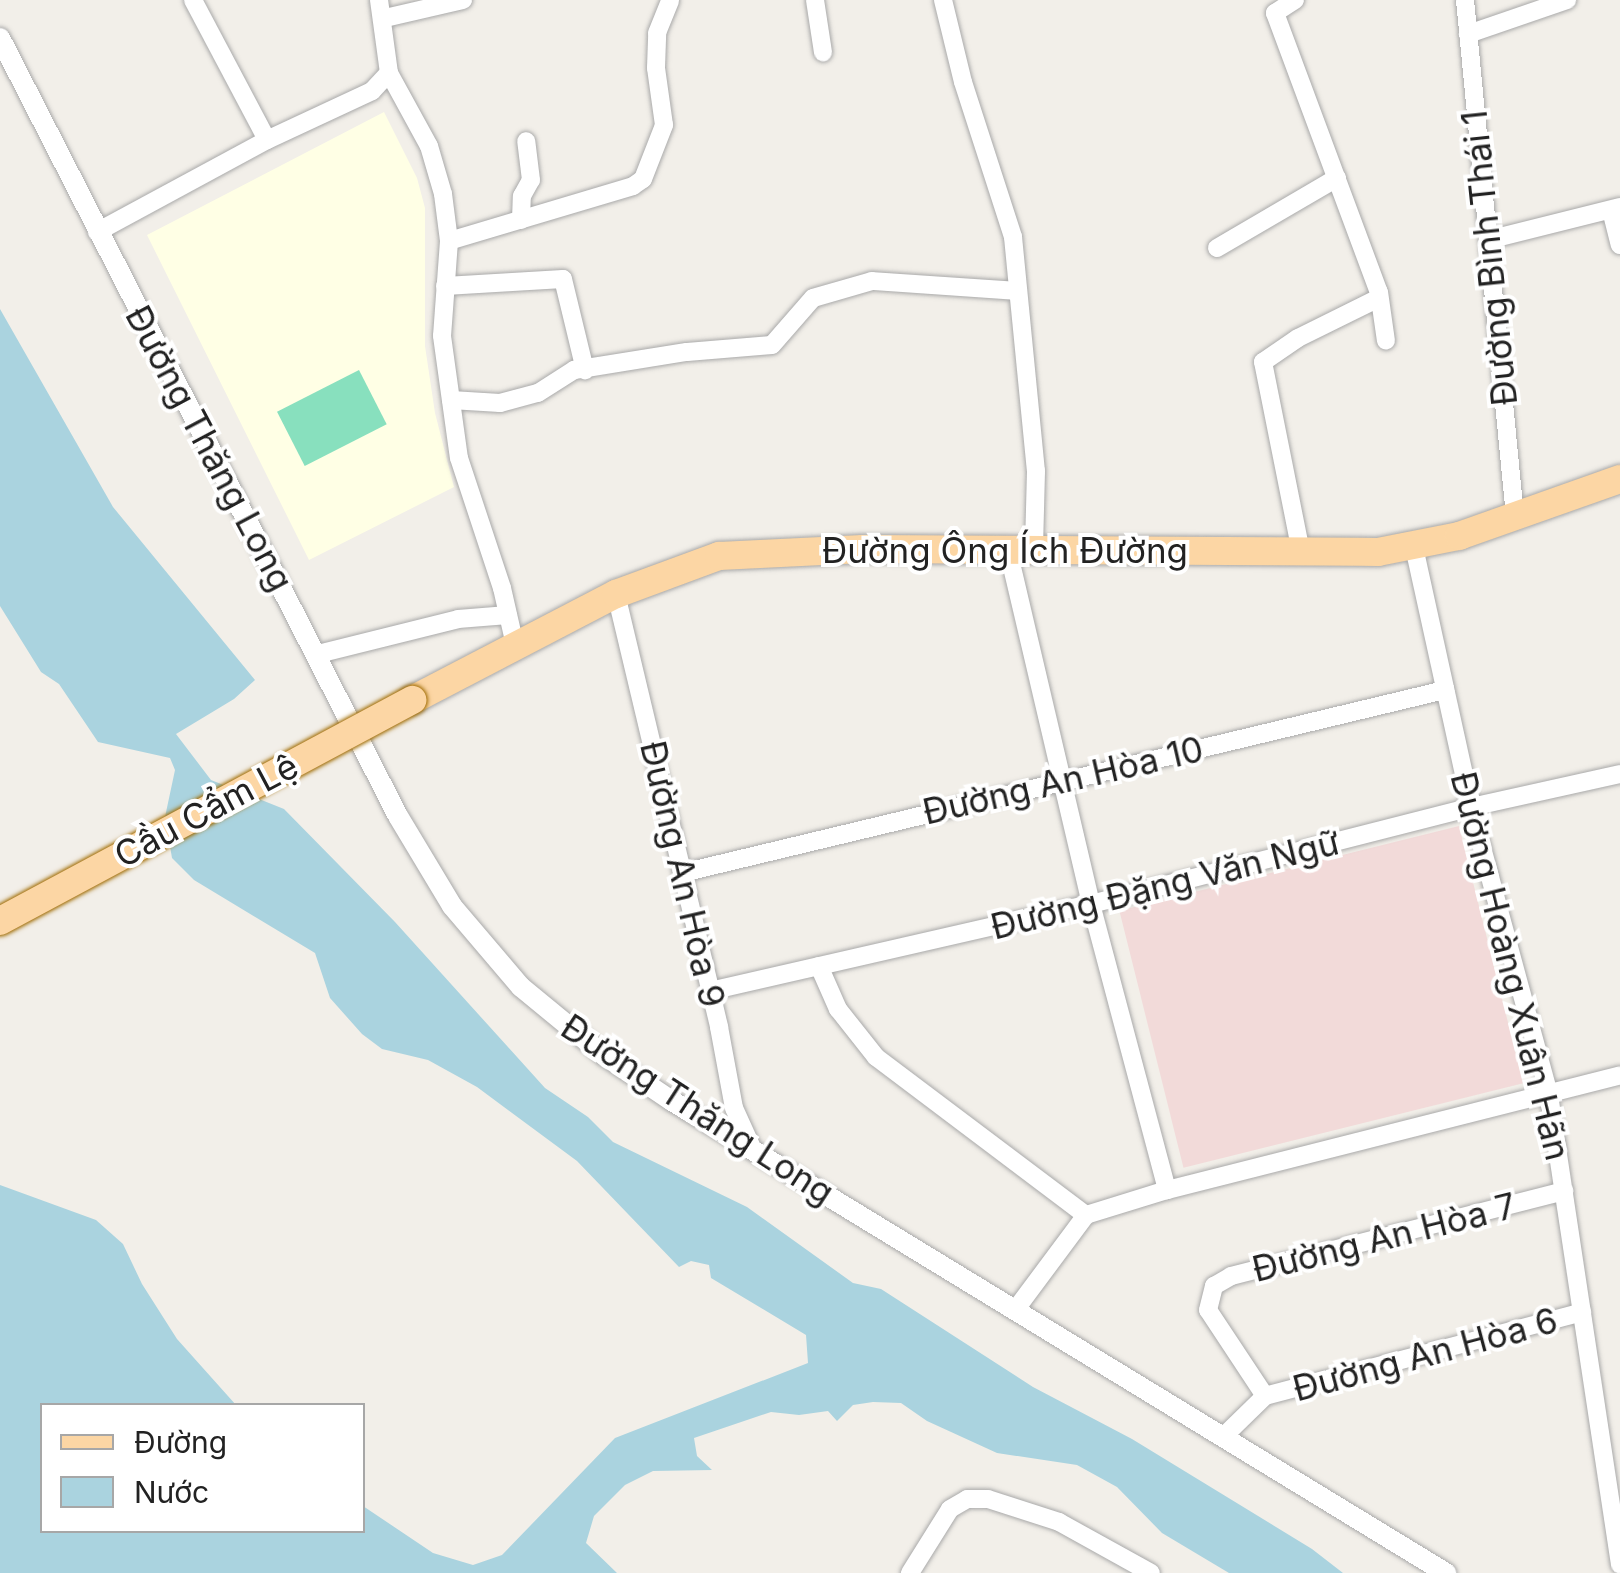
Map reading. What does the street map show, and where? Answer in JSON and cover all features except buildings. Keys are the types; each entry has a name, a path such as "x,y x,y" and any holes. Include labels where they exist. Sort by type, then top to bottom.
{"main road":[{"name":"Đường Ông Ích Đường","path":"412,700 616,594 719,556 776,550 1301,552 1414,547 1620,480"},
{"name":"Cầu Cẩm Lệ","path":"0,921 412,700"}],"street":[{"path":"193,0 267,140"},
{"path":"462,0 382,9 389,73 429,146 443,194 449,241 442,336 459,458 515,645"},
{"path":"449,241 633,186 642,179 664,125 656,68 657,33 670,0"},
{"path":"814,0 823,52"},
{"path":"943,0 963,82 1013,237 1036,471 1021,550 1062,780 1168,1190"},
{"path":"1295,0 1276,14 1379,298 1386,341"},
{"name":"Đường Bình Thái 1","path":"1465,0 1515,516"},
{"path":"1468,34 1568,0"},
{"name":"Đường Thăng Long","path":"0,38 398,816 480,942 521,987 605,1056 754,1152 1446,1573"},
{"path":"98,232 267,140 372,92 389,73"},
{"path":"520,220 522,196 531,180 526,141"},
{"path":"1217,248 1338,178"},
{"path":"1488,240 1616,208 1620,245"},
{"path":"445,286 563,278 585,370"},
{"path":"451,400 500,403 538,393 574,370 687,352 772,345 812,298 872,281 1016,291"},
{"path":"1301,552 1262,367 1266,358 1298,338 1379,298"},
{"name":"Đường Hoàng Xuân Hãn","path":"1414,547 1471,807 1549,1095 1618,1532 1620,1566"},
{"name":"Đường An Hòa 9","path":"616,594 734,1108 754,1152"},
{"path":"318,654 458,620 508,615"},
{"name":"Đường An Hòa 10","path":"682,873 1446,690"},
{"name":"Đường Đặng Văn Ngữ","path":"710,991 1091,904 1471,807 1620,774"},
{"path":"819,966 838,1009 876,1057 1086,1215"},
{"path":"1016,1308 1086,1215 1168,1190 1620,1075"},
{"name":"Đường An Hòa 7","path":"1265,1396 1208,1310 1214,1286 1231,1276 1564,1191"},
{"name":"Đường An Hòa 6","path":"1224,1436 1265,1396 1582,1312"},
{"path":"910,1573 945,1516 966,1499 1000,1502 1059,1522 1150,1573"}],"shaded area":[{"path":"384,112 417,178 425,208 425,346 435,413 454,487 309,560 147,235"},
{"path":"1459,826 1523,1083 1184,1168 1119,911"}],"green space":[{"path":"359,370 387,424 305,466 277,412"}],"water":[{"path":"0,309 113,507 255,680 234,699 176,734 211,780 284,809 395,922 545,1088 588,1117 613,1142 747,1207 853,1283 881,1289 1033,1387 1132,1439 1312,1549 1343,1573 1229,1573 1162,1533 1117,1487 1077,1465 997,1453 927,1421 901,1403 873,1402 853,1405 837,1421 828,1411 799,1415 771,1412 694,1438 697,1456 712,1470 653,1471 625,1485 594,1516 586,1543 617,1573 0,1573 0,1185 96,1220 123,1244 142,1284 177,1339 234,1403 40,1403 40,1533 365,1533 365,1507 433,1553 473,1565 502,1555 615,1438 808,1363 806,1335 711,1278 709,1265 691,1261 679,1267 577,1161 477,1087 428,1060 382,1049 362,1034 330,998 315,953 194,880 172,858 165,817 175,770 170,758 98,742 59,684 41,672 0,606"}]}
